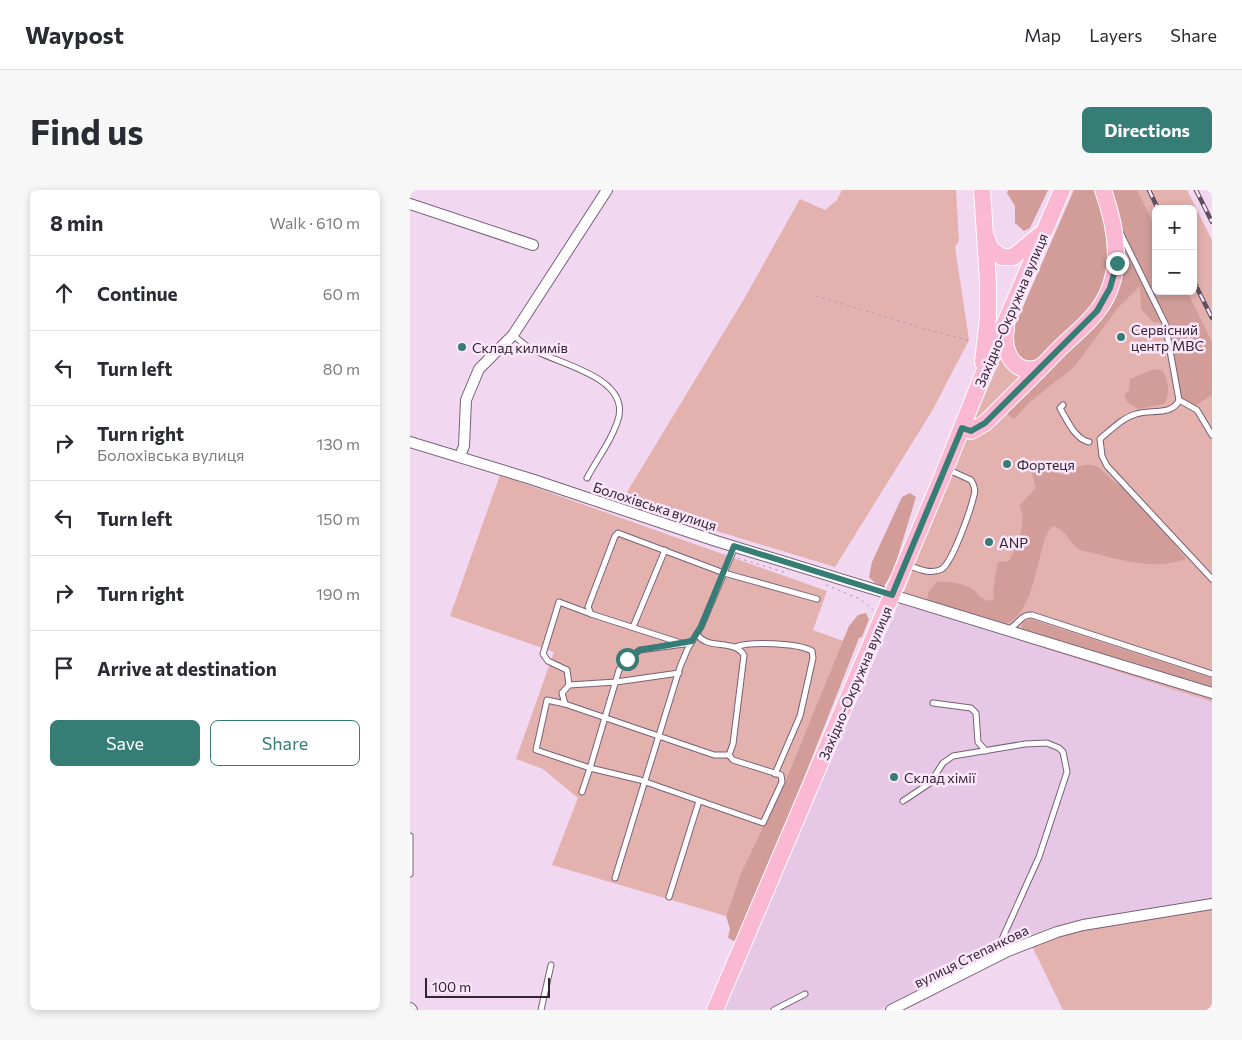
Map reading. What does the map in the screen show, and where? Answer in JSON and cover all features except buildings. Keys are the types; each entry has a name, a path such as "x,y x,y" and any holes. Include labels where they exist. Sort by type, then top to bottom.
{"main road":[{"path":"982,190 988,281 982,376"},
{"name":"Західно-Окружна вулиця","path":"715,1010 946,469 982,376 1061,190"},
{"path":"962,428 971,431 980,427 1097,311 1121,263 1112,215 1104,190"},
{"path":"984,221 987,241 991,249 1002,257 1013,256 1043,232"},
{"path":"1009,315 1004,344 1009,359 1021,369 1035,370 1041,367"}],"street":[{"path":"460,456 464,446 466,400 480,369 513,335 607,190"},
{"path":"410,204 533,245"},
{"name":"Болохівська вулиця","path":"410,442 460,456 733,551 873,589 1212,693"},
{"name":"вулиця Степанкова","path":"891,1010 994,958 1031,942 1083,924 1212,904"}],"lane":[{"path":"1112,215 1165,323 1179,400 1175,407"},
{"path":"1121,263 1134,262"},
{"path":"513,335 528,348 576,366 605,385 618,400 620,410 616,426 586,478"},
{"path":"1179,400 1197,410 1212,436"},
{"path":"1063,405 1060,408 1081,440 1089,442"},
{"path":"1187,406 1136,414 1123,420 1100,439 1102,456 1107,466 1212,579"},
{"path":"906,563 919,569 935,571 946,564 954,548 975,493 972,480 946,469"},
{"path":"591,614 588,607 615,536 618,534 724,573 817,599"},
{"path":"633,627 665,550"},
{"path":"614,878 645,782 657,735 679,673 733,551"},
{"path":"569,686 567,670 548,661 543,654 559,602 684,644"},
{"path":"1003,630 1016,625 1022,617 1032,615 1212,674"},
{"path":"1016,625 1020,635"},
{"path":"697,634 708,643 735,647 745,643 812,651 814,658 800,716 775,774"},
{"path":"582,792 606,719 619,670 634,653 640,650 684,644 692,641"},
{"path":"729,755 733,744 744,656 735,647"},
{"path":"565,704 562,693 569,686 616,682 679,673"},
{"path":"547,700 565,704 714,755 729,755 733,760 781,775 782,782 763,822 645,782 590,768 536,750 547,700"},
{"path":"933,703 971,708 976,713 978,742 986,751"},
{"path":"902,801 930,783 943,763 953,756 1025,744 1047,743 1060,748 1067,772 1039,857 994,958"},
{"path":"669,897 699,801"},
{"path":"410,836 410,874"},
{"path":"541,1010 551,965"},
{"path":"774,1010 805,994"}],"path":[{"path":"816,296 929,330 985,342"},
{"path":"733,551 796,576"},
{"path":"824,584 860,599 875,612"},
{"path":"864,603 873,589"}],"shaded area":[{"path":"842,190 956,190 959,241 955,247 969,340 932,411 835,567 621,502 744,299 800,199 825,210 837,200"},
{"path":"1008,190 1048,190 1030,228 1024,231 1015,223 1015,206 1007,193"},
{"path":"1074,190 1187,190 1194,205 1152,205 1152,295 1197,295 1197,210 1212,240 1212,702 900,602 948,480"},
{"path":"1074,190 1137,190 1152,221 1152,295 1189,295 1212,342 1212,395 1193,407 1179,400 1165,323 1153,322 1141,309 1140,286 1117,309 1075,366 1030,402 1014,419 1008,415 1009,405 1013,398 1090,324 1107,302 1120,268 1134,262 1112,216 1110,270 1104,290 1090,311 1043,358 1036,361 1022,359 1015,354 1010,337"},
{"path":"1154,369 1163,371 1168,388 1168,396 1164,404 1138,409 1127,402 1124,394 1129,391 1130,379"},
{"path":"1029,462 1045,468 1054,467 1061,475 1085,465 1096,466 1118,484 1135,494 1186,559 1173,563 1159,564 1120,560 1080,550 1062,530 1053,526 1045,538 1028,599 1015,618 1006,624 995,627 989,626 929,606 928,592 937,582 961,584 972,589 980,597 989,601 994,599 993,592 997,564 1001,561 1008,562 1011,557 1018,542 1022,526 1022,511 1019,506 1036,488"},
{"path":"500,475 827,591 813,630 843,641 789,772 741,873 726,916 552,865 578,798 543,769 516,759 554,652 450,616"},
{"path":"910,493 916,497 893,572 884,586 876,584 869,577 872,562 902,497"},
{"path":"900,602 1212,702 1212,904 1028,938 878,1010 721,1010"},
{"path":"866,613 869,619 862,637 859,638 780,839 736,942 728,938 730,929 726,916 741,873 789,772 849,626 858,615"},
{"path":"1030,619 1212,678 1212,690 1022,631 1022,622"},
{"path":"1212,904 1212,1010 1063,1010 1028,938"}],"railway":[{"path":"1149,190 1156,205"},
{"path":"1196,190 1212,222"},
{"path":"1197,288 1212,318"}],"place":[{"name":"Сервісний центр МВС","path":"1121,337"},
{"name":"Склад килимів","path":"462,347"},
{"name":"Фортеця","path":"1007,464"},
{"name":"ANP","path":"989,542"},
{"name":"Склад хімії","path":"894,777"}],"route":[{"path":"627,659 640,650 684,644 692,641 701,627 734,546 892,595 962,428 971,431 985,423 1097,311 1110,288 1114,268 1117,263"}]}
